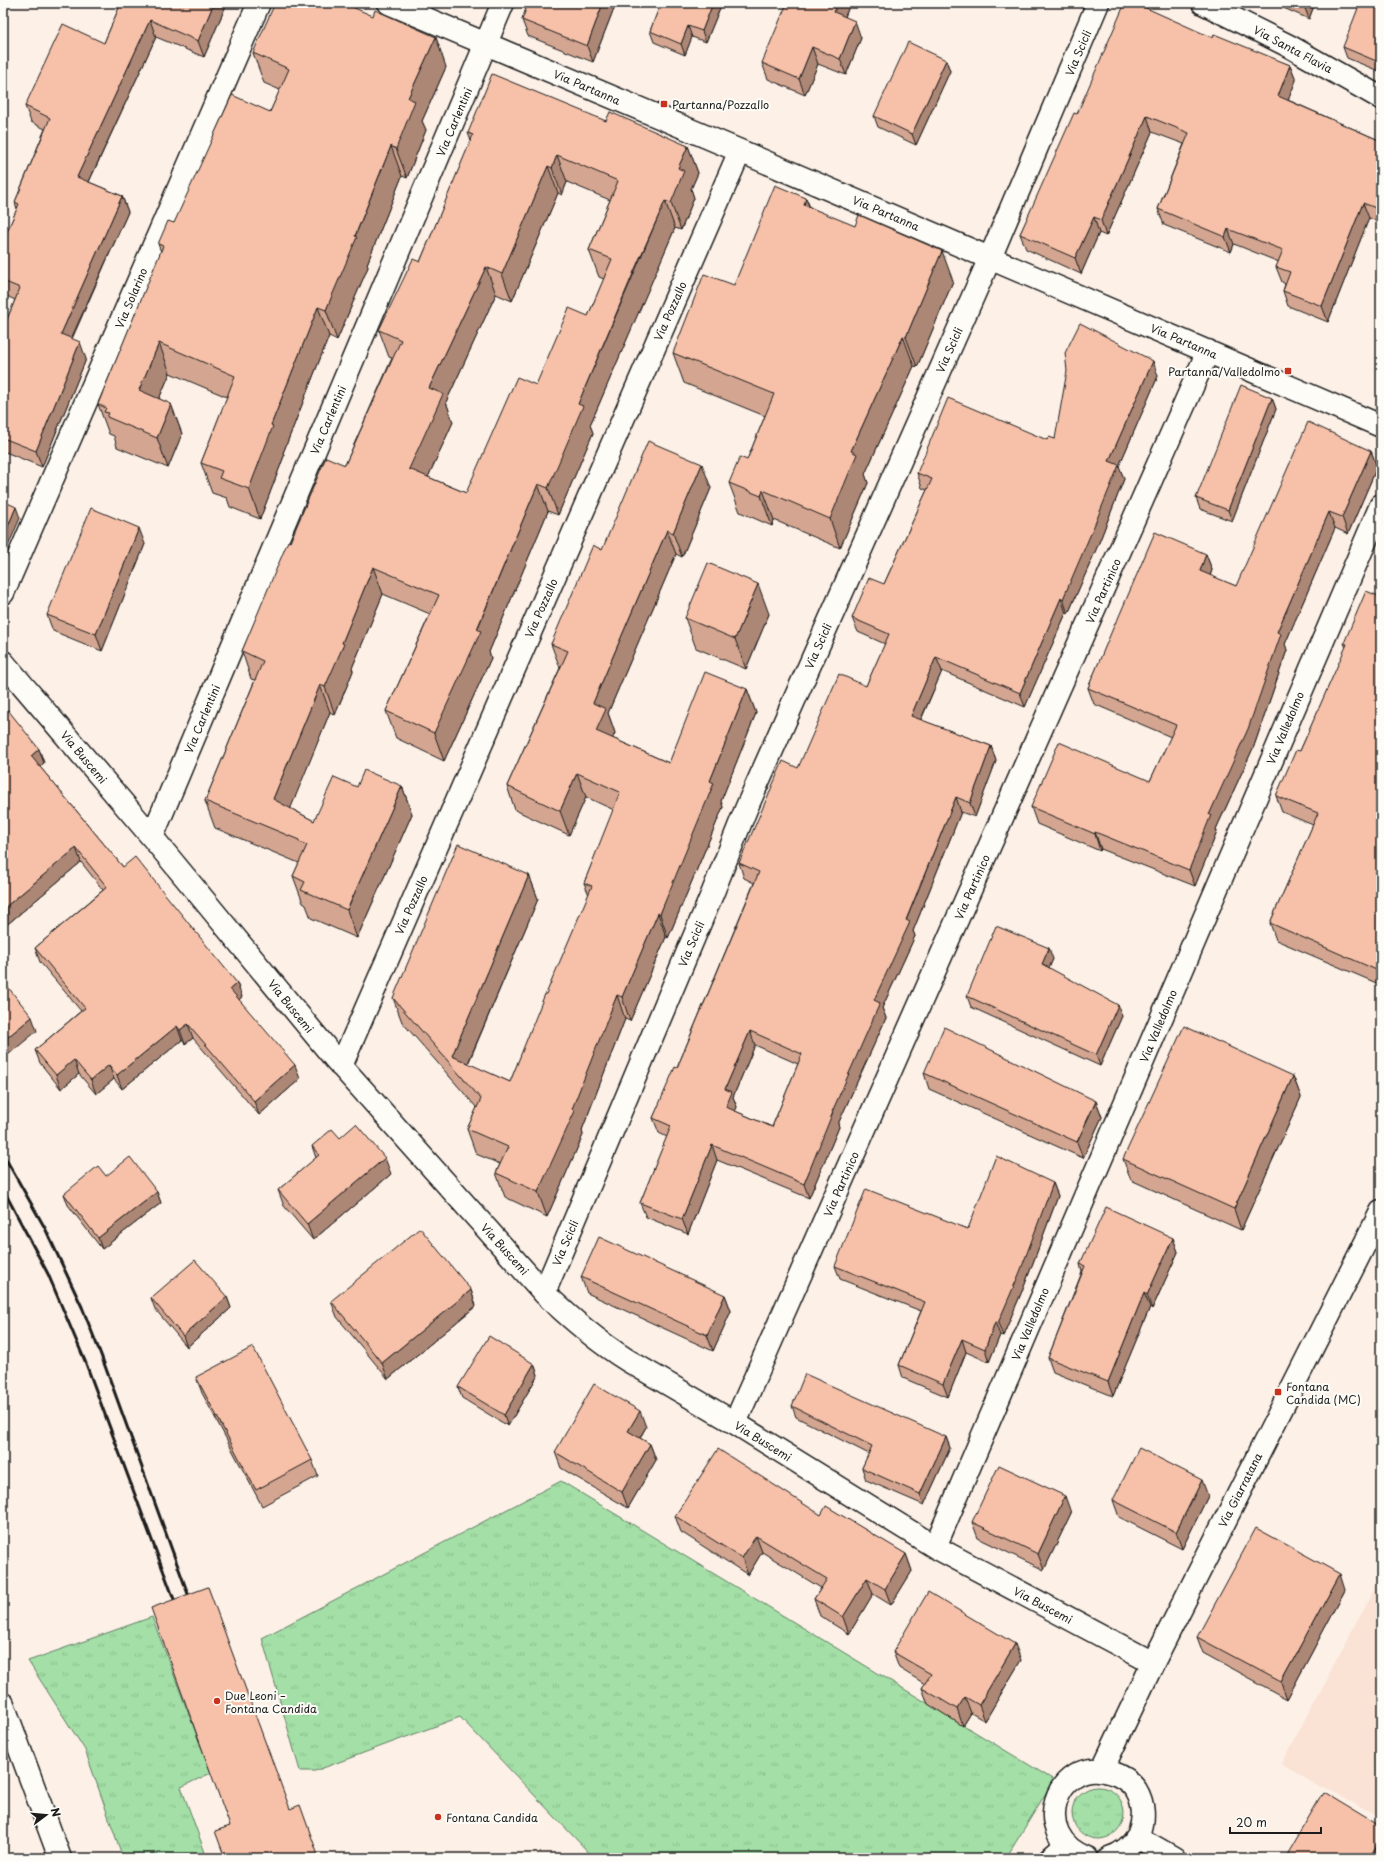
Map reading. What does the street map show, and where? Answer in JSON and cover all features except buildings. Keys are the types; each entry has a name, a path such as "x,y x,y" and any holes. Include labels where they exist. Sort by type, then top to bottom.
{"street":[{"name":"Via Solarino","path":"3,593 259,3"},
{"name":"Via Partanna","path":"389,3 740,151 1381,426"},
{"name":"Via Carlentini","path":"152,837 503,3"},
{"name":"Via Scicli","path":"544,1293 710,899 746,809 990,258 1098,3"},
{"name":"Via Santa Flavia","path":"1203,3 1283,42 1381,98"},
{"name":"Via Pozzallo","path":"341,1066 740,151"},
{"name":"Via Partinico","path":"735,1423 1208,351"},
{"name":"Via Valledolmo","path":"935,1547 1381,505"},
{"name":"Via Buscemi","path":"3,662 152,837 341,1066 544,1293 575,1322 610,1349 735,1423 935,1547 1153,1663"},
{"name":"Via Giarratana","path":"1102,1770 1153,1663 1381,1212"},
{"path":"3,1704 60,1858"},
{"path":"1087,1858 1077,1854 1058,1852 1053,1815 1054,1804 1059,1790 1069,1780 1087,1771 1102,1770 1118,1774 1127,1780 1139,1795 1143,1812 1141,1829 1137,1837 1126,1850 1109,1858"},
{"path":"1137,1837 1174,1858"}],"shaded area":[{"path":"1381,1575 1381,1818 1282,1764"}],"green space":[{"path":"561,1481 1054,1780 1006,1858 594,1858 460,1717 315,1771 300,1771 262,1638"},
{"path":"152,1617 211,1773 181,1787 207,1858 123,1858 85,1750 28,1661"},
{"path":"1093,1787 1103,1787 1117,1794 1124,1808 1124,1818 1117,1832 1103,1839 1093,1839 1083,1835 1076,1828 1072,1818 1072,1808 1076,1798 1083,1791"}],"railway":[{"path":"3,1154 45,1228 82,1307 101,1355 192,1605"},
{"path":"3,1189 48,1274 85,1361 178,1610"}],"place":[{"name":"Partanna/Pozzallo","path":"664,104"},
{"name":"Partanna/Valledolmo","path":"1288,371"},
{"name":"Fontana Candida (MC)","path":"1278,1392"},
{"name":"Due Leoni – Fontana Candida","path":"217,1701"},
{"name":"Fontana Candida","path":"438,1817"}]}
